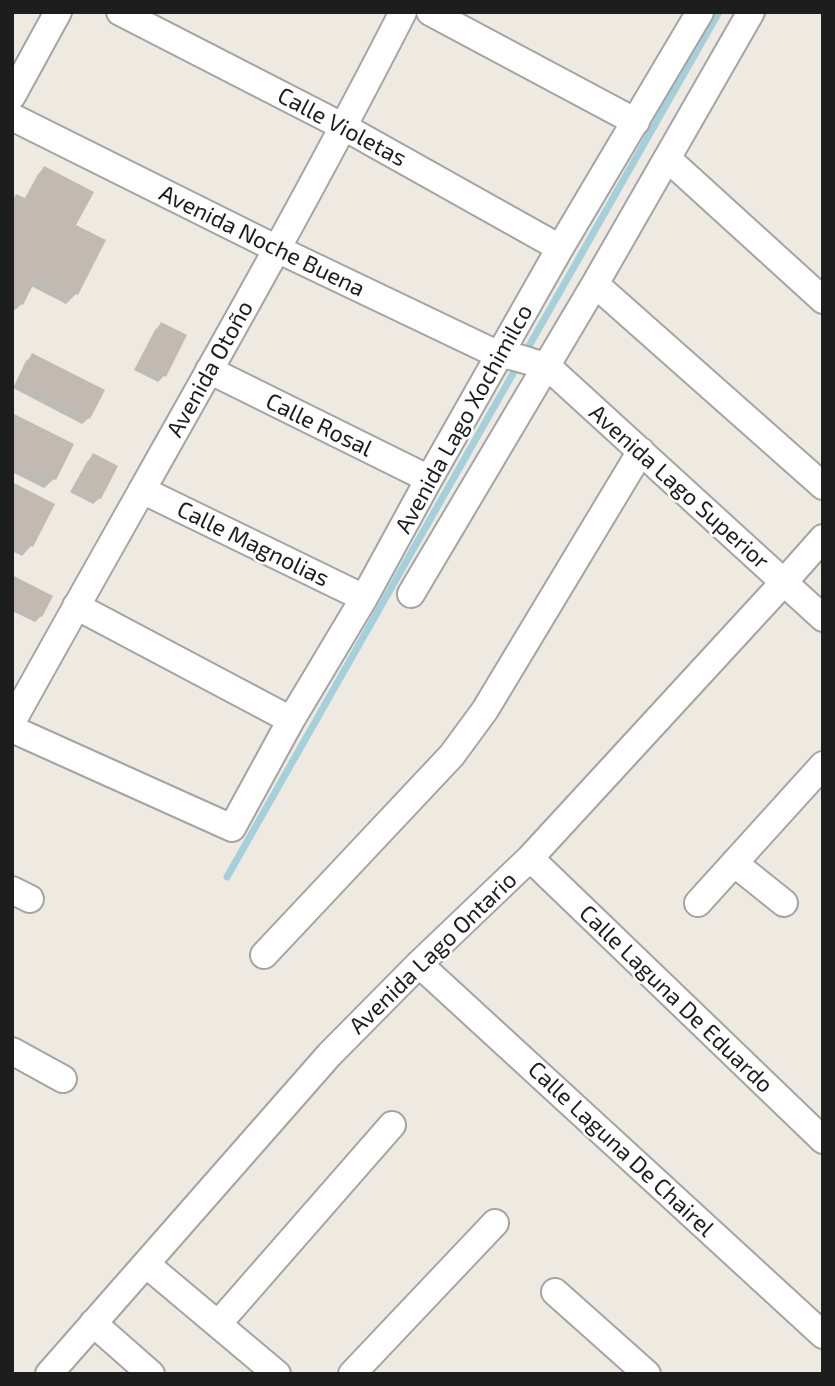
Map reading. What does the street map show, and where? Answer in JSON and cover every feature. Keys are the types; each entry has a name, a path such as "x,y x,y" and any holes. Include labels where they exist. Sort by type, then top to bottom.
{"street":[{"path":"12,96 58,12"},
{"name":"Calle Violetas","path":"120,12 344,127 561,248"},
{"name":"Avenida Otoño","path":"12,722 277,249 403,12"},
{"path":"430,12 636,122"},
{"name":"Avenida Lago Xochimilco","path":"411,594 523,360 561,248 700,12"},
{"name":"Avenida Lago Xochimilco","path":"12,729 232,828 429,479 523,360 595,284 751,12"},
{"name":"Avenida Noche Buena","path":"12,117 277,249 523,360"},
{"path":"668,159 823,300"},
{"path":"595,284 823,486"},
{"name":"Avenida Lago Superior","path":"523,360 641,451 823,618"},
{"name":"Calle Rosal","path":"209,370 429,479"},
{"path":"264,955 458,746 485,710 641,451"},
{"name":"Calle Magnolias","path":"142,491 364,598"},
{"name":"Avenida Lago Ontario","path":"49,1374 329,1055 530,858 823,538"},
{"path":"76,606 291,720"},
{"path":"698,903 823,765"},
{"name":"Calle Laguna De Eduardo","path":"530,858 823,1140"},
{"path":"734,863 784,903"},
{"name":"Calle Laguna De Chairel","path":"419,964 823,1335"},
{"path":"12,1051 63,1079"},
{"path":"218,1324 392,1125"},
{"path":"352,1374 495,1223"},
{"path":"146,1264 277,1374"},
{"path":"555,1292 647,1374"},
{"path":"93,1323 151,1374"}],"building":[{"path":"44,166 94,192 76,225 106,240 78,295 38,275 23,305 12,299 12,201 16,194 27,199"},
{"path":"161,322 187,335 166,377 139,363"},
{"path":"32,353 105,390 90,419 18,381"},
{"path":"12,413 74,444 56,480 12,457"},
{"path":"93,453 118,466 101,499 76,486"},
{"path":"12,482 55,504 33,547 12,537"},
{"path":"12,575 53,596 42,617 12,601"}],"waterway":[{"path":"525,353 719,12"},
{"path":"227,877 519,363"}]}
